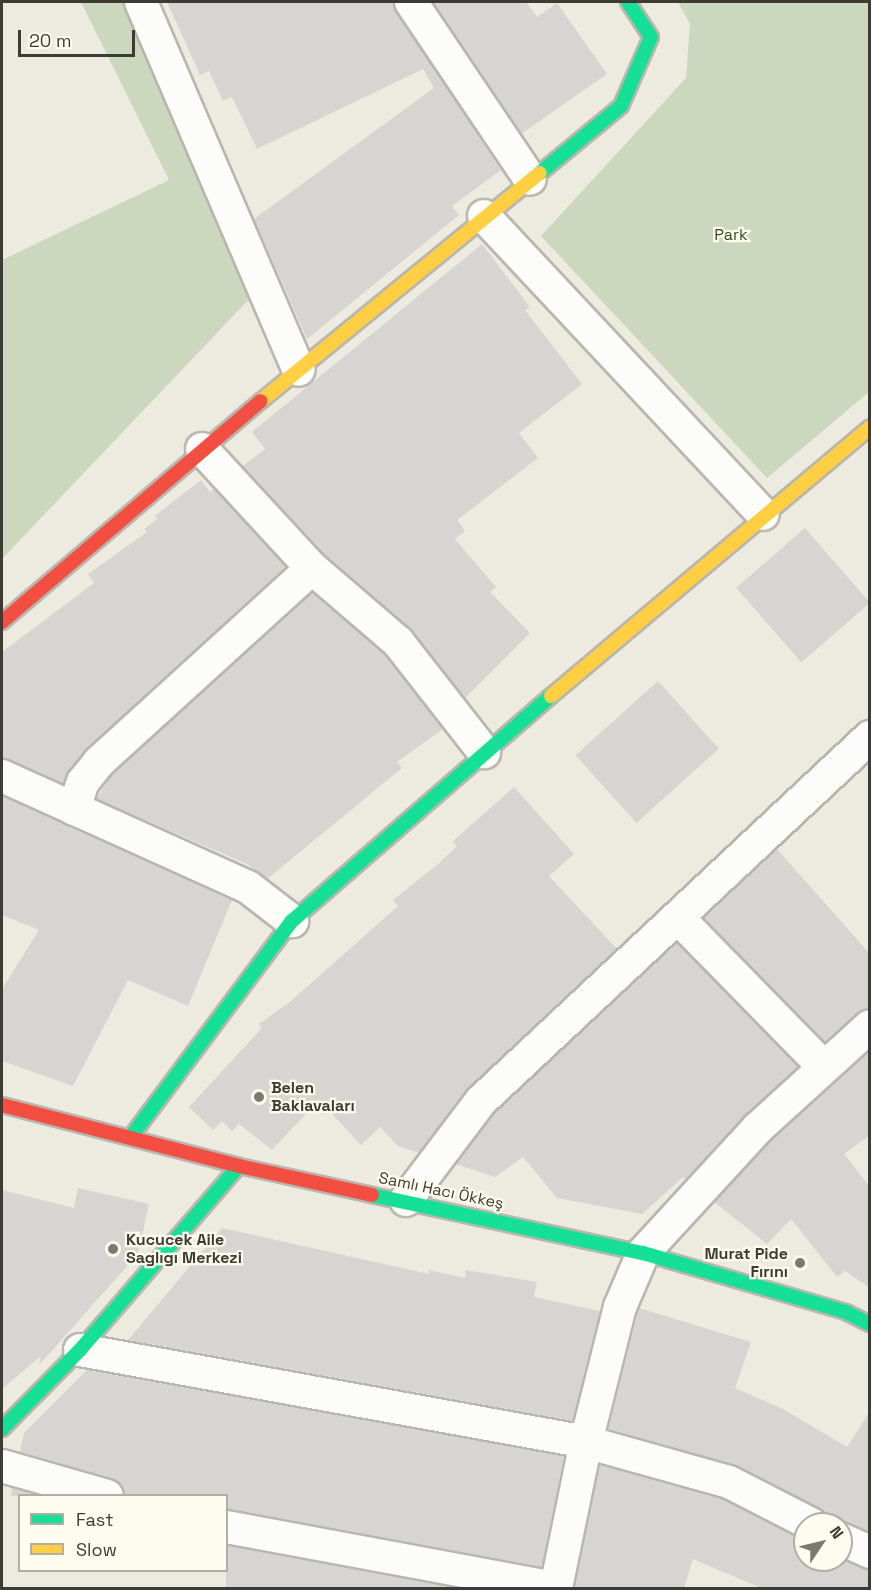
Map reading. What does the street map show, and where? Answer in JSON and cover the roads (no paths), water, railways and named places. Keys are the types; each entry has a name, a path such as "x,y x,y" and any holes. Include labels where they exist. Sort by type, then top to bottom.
{"street":[{"path":"141,2 299,370"},
{"path":"411,2 530,179"},
{"path":"2,622 202,449 621,106 651,37 628,2"},
{"path":"484,216 763,514"},
{"path":"130,1138 292,921 484,752 763,514 870,427"},
{"path":"202,449 312,568 398,642 484,752"},
{"path":"74,808 83,782 99,762 312,568"},
{"path":"406,1200 481,1101 679,919 870,737"},
{"path":"2,776 249,887 292,921"},
{"path":"679,919 824,1067"},
{"path":"228,1527 556,1588 586,1442 620,1306 643,1253 758,1128 870,1026"},
{"name":"Samlı Hacı Ökkeş","path":"2,1105 239,1166 406,1200 643,1253 846,1312 870,1324"},
{"path":"2,1427 80,1350 239,1166"},
{"path":"80,1350 586,1442 729,1482 793,1515"},
{"path":"2,1466 100,1494"},
{"path":"853,1544 870,1552"}],"place":[{"name":"Belen Baklavaları","path":"259,1097"},
{"name":"Kucucek Aile Saglıgı Merkezi","path":"113,1249"},
{"name":"Murat Pide Fırını","path":"800,1263"}],"park label":[{"name":"Park","path":"731,235"}]}
